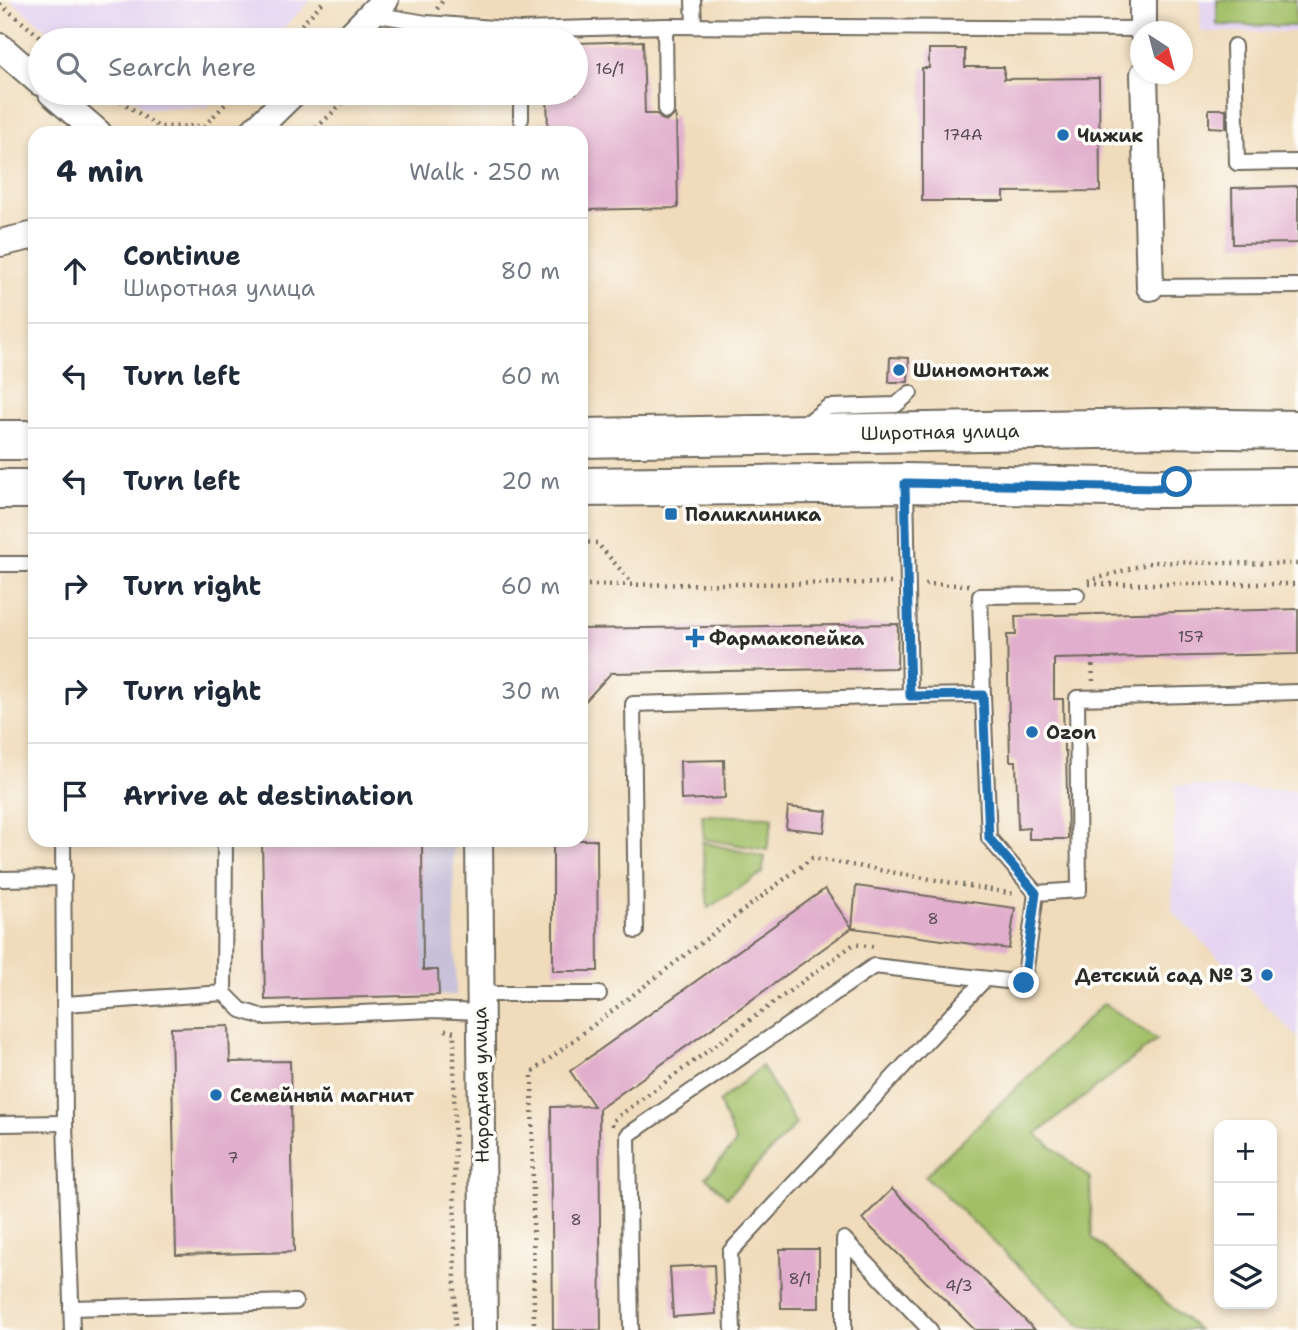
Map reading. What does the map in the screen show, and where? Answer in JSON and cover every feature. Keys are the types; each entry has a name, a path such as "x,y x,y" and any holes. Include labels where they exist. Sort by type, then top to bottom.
{"main road":[{"name":"Широтная улица","path":"588,438 1158,428 1283,430"},
{"path":"1158,428 1176,433 1187,449 1187,467 1177,482 1159,488"},
{"path":"1283,430 1253,438 1245,452 1245,468 1254,481 1283,487"},
{"path":"0,440 28,440"},
{"path":"588,487 905,483 1159,488 1283,487"},
{"path":"0,489 28,489"}],"street":[{"path":"1143,0 1143,21"},
{"path":"358,28 379,7"},
{"path":"0,47 28,72"},
{"path":"1144,84 1150,287"},
{"path":"66,105 90,126"},
{"path":"259,126 281,105"},
{"path":"0,243 28,237"},
{"name":"Народная улица","path":"480,847 484,1330"}],"lane":[{"path":"693,0 694,26"},
{"path":"379,7 426,23 465,28"},
{"path":"664,26 666,111"},
{"path":"588,31 664,26 1130,30"},
{"path":"1234,46 1237,163 1298,162"},
{"path":"521,105 521,120"},
{"path":"1150,287 1298,286"},
{"path":"790,435 828,407 895,405 910,393"},
{"path":"905,483 910,696"},
{"path":"0,564 28,564"},
{"path":"631,1330 628,1135 874,965 1024,983 1030,894 989,838 980,596 1077,589"},
{"path":"1030,894 1079,890 1077,698 1298,692"},
{"path":"636,931 633,704 983,695"},
{"path":"63,847 65,1123 72,1330"},
{"path":"225,847 224,993 241,1010 264,1017 432,1010 480,1003 599,994"},
{"path":"0,879 64,878"},
{"path":"733,1330 730,1252 985,979"},
{"path":"65,1004 224,993"},
{"path":"0,1124 65,1123"},
{"path":"845,1330 844,1239 930,1330"},
{"path":"71,1308 295,1302"}],"path":[{"path":"299,28 326,0"},
{"path":"0,4 29,28"},
{"path":"126,105 158,126"},
{"path":"204,126 224,105"},
{"path":"318,126 340,105"},
{"path":"588,542 597,543 633,584"},
{"path":"1077,589 1153,562 1298,564"},
{"path":"1077,589 1298,584"},
{"path":"588,585 967,585"},
{"path":"534,1330 532,1072 812,858 1030,894"},
{"path":"612,1135 612,1121 854,944 881,947"},
{"path":"432,1010 433,1026 454,1032 455,1330"}],"shaded area":[{"path":"10,0 311,0 284,28 45,28"},
{"path":"1200,0 1298,0 1298,32 1201,32"},
{"path":"141,105 209,105 207,107 145,108"},
{"name":"Детский сад № 3","path":"1175,785 1298,791 1298,1038 1172,911"},
{"path":"262,847 453,847 456,995 265,1000"}],"green space":[{"path":"1217,0 1296,0 1296,26 1217,25"},
{"path":"702,815 773,817 767,850 704,839"},
{"path":"702,842 765,857 762,873 708,908"},
{"path":"1104,1003 1157,1040 1036,1134 1090,1178 1092,1238 1198,1330 1106,1330 1082,1327 925,1176"},
{"path":"762,1066 796,1124 727,1197 706,1177 736,1143 719,1102"}],"building":[{"path":"643,41 645,114 657,114 667,121 676,114 678,208 588,210 588,126 548,126 547,105 588,105 588,43"},
{"path":"929,49 965,49 965,67 1004,67 1004,79 1099,78 1100,191 1004,192 1004,201 922,201 922,68 929,68"},
{"path":"1209,109 1226,109 1226,128 1209,127"},
{"path":"1298,186 1298,243 1233,244 1232,188"},
{"name":"Шиномонтаж","path":"890,357 909,358 908,382 889,382"},
{"path":"1298,609 1298,654 1054,659 1054,699 1063,699 1068,839 1029,839 1029,828 1018,829 1016,761 1010,761 1007,635 1016,635 1015,616"},
{"path":"898,624 897,668 611,673 588,698 588,629"},
{"path":"724,760 725,798 681,800 680,761"},
{"path":"788,807 827,811 824,832 786,828"},
{"path":"588,840 597,840 598,971 553,971 553,847 588,847"},
{"path":"262,847 422,847 423,970 438,970 439,995 265,1000"},
{"path":"856,886 1015,908 1009,949 852,928"},
{"path":"825,889 852,928 599,1109 601,1330 553,1330 551,1107 594,1106 570,1071"},
{"path":"229,1026 230,1062 290,1061 294,1252 176,1255 171,1028"},
{"path":"892,1189 1035,1330 975,1330 862,1219"},
{"path":"780,1249 819,1249 819,1308 781,1308"},
{"path":"714,1265 716,1314 673,1317 670,1267"}],"place":[{"name":"Чижик","path":"1063,135"},
{"name":"Шиномонтаж","path":"899,370"},
{"name":"Поликлиника","path":"671,514"},
{"name":"Фармакопейка","path":"695,638"},
{"name":"Ozon","path":"1032,732"},
{"name":"Детский сад № 3","path":"1267,975"},
{"name":"Семейный магнит","path":"216,1095"}],"route":[{"path":"1024,983 1036,893 989,838 983,695 910,696 905,483 1159,488 1177,482"}]}
